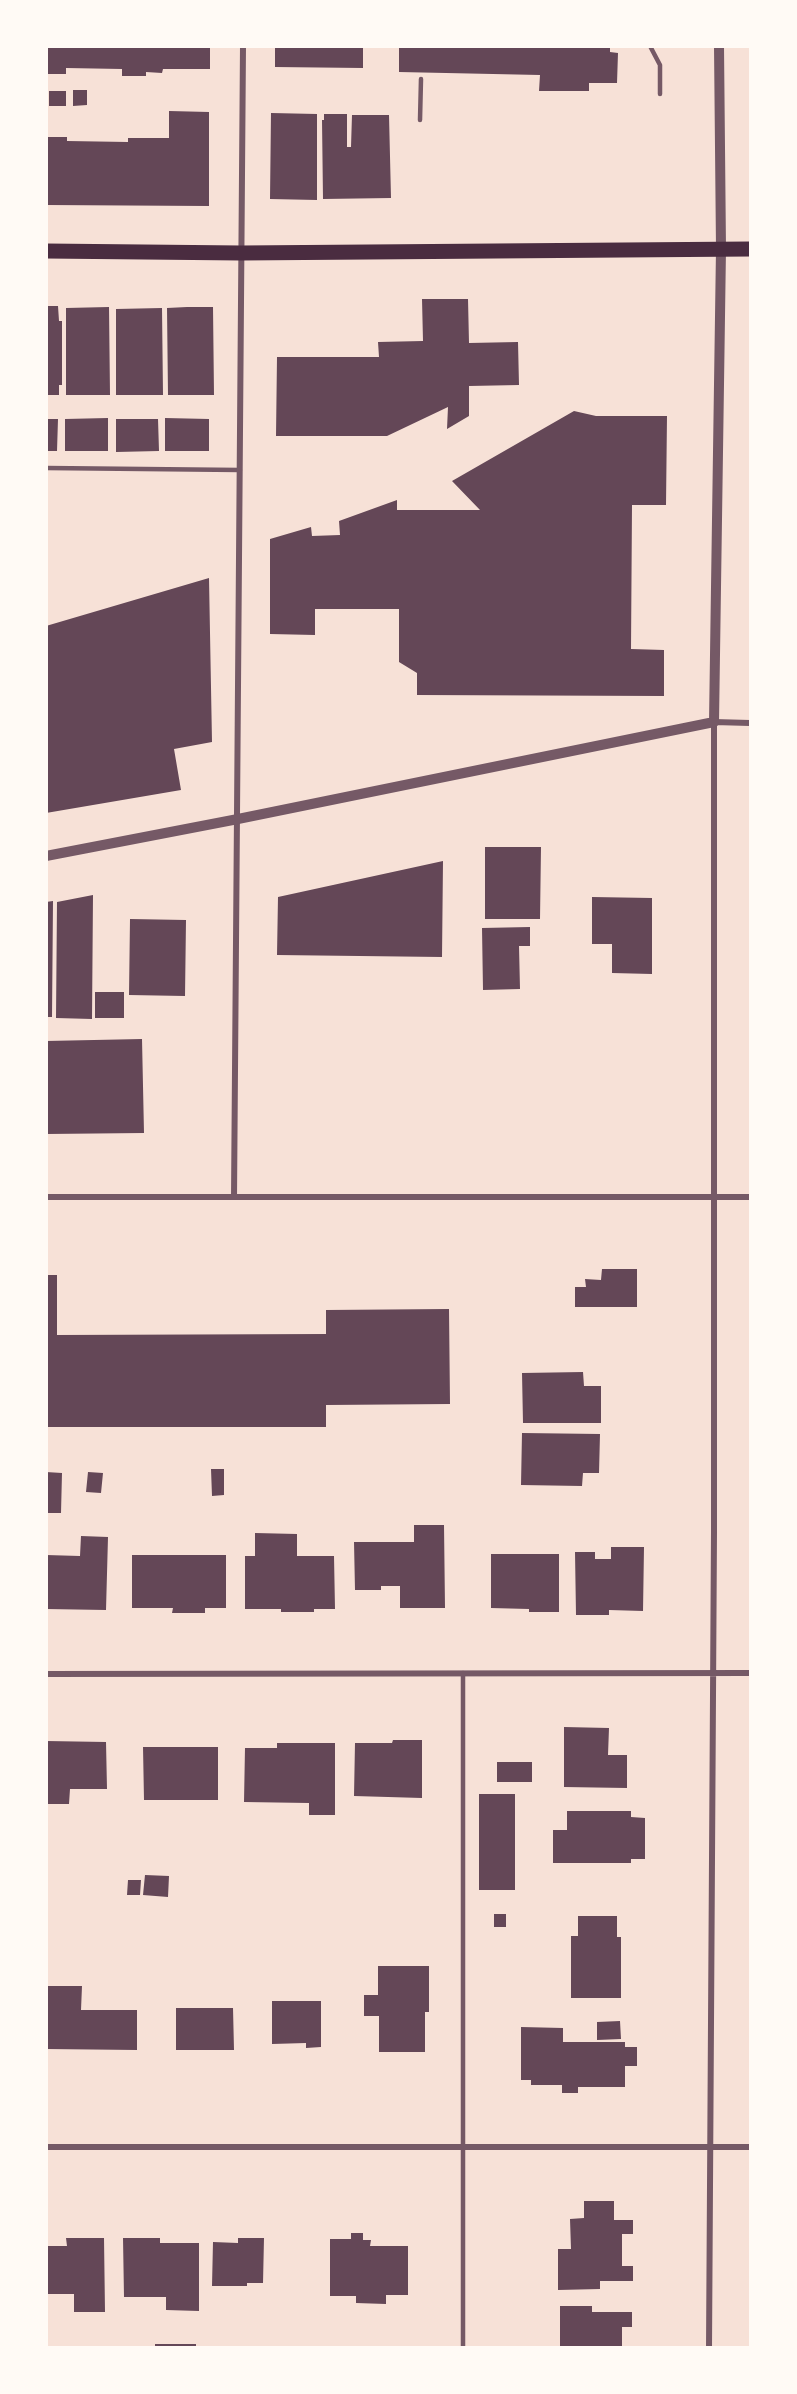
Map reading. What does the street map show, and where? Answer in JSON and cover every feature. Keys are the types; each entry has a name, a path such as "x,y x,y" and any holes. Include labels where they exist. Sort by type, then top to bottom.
{"main road":[{"path":"46,251 241,253 750,249"}],"street":[{"path":"234,1197 243,46"},
{"path":"709,2348 713,1673 714,722 721,249 719,46"},
{"path":"46,856 714,722 750,723"},
{"path":"46,1197 750,1197"},
{"path":"46,1674 750,1673"},
{"path":"46,2147 750,2147"}],"lane":[{"path":"650,46 660,65 660,94"},
{"path":"420,120 421,79"},
{"path":"46,468 240,470"},
{"path":"463,1673 464,2348"}],"building":[{"path":"46,46 210,46 210,69 163,69 162,73 146,72 146,76 122,76 122,69 66,68 66,74 46,74"},
{"path":"275,46 363,46 363,68 275,67"},
{"path":"399,46 610,46 610,52 618,53 617,83 589,83 589,91 539,91 540,75 399,72"},
{"path":"73,90 87,90 87,105 73,106"},
{"path":"49,91 66,91 66,106 49,106"},
{"path":"169,111 209,112 209,206 46,205 46,137 67,137 67,141 128,142 128,138 169,138"},
{"path":"271,113 317,114 317,200 270,199"},
{"path":"324,114 347,114 347,147 351,147 352,115 389,115 391,198 323,199 322,120 324,120"},
{"path":"422,299 468,299 469,343 518,342 519,385 469,386 469,416 447,429 448,407 387,436 276,436 277,357 379,357 378,342 423,341"},
{"path":"46,306 58,306 59,321 62,321 62,385 59,385 59,395 46,395"},
{"path":"109,307 110,395 66,395 66,308"},
{"path":"213,307 214,395 168,395 167,308"},
{"path":"162,308 163,395 116,395 116,309"},
{"path":"574,411 596,416 667,416 666,505 632,505 631,649 664,650 664,696 417,695 417,673 399,662 399,609 315,609 315,635 270,634 270,539 311,527 312,536 340,535 339,521 397,500 397,510 480,510 452,481"},
{"path":"108,418 108,451 65,451 65,419"},
{"path":"165,418 209,419 209,451 165,451"},
{"path":"46,419 58,419 57,451 46,451"},
{"path":"116,419 158,419 159,451 116,452"},
{"path":"209,578 212,742 174,749 181,790 46,813 46,626"},
{"path":"485,847 541,847 540,919 485,919"},
{"path":"443,861 442,957 277,955 278,897"},
{"path":"93,895 92,1019 56,1018 57,902"},
{"path":"592,897 652,898 652,974 612,973 612,944 592,944"},
{"path":"53,901 52,1017 46,1017 46,902"},
{"path":"130,919 186,920 185,996 129,995"},
{"path":"530,927 530,946 519,946 520,989 483,990 482,928"},
{"path":"95,992 124,992 124,1018 95,1018"},
{"path":"142,1039 144,1133 46,1134 46,1041"},
{"path":"602,1269 637,1269 637,1307 575,1307 575,1287 586,1287 585,1279 601,1280"},
{"path":"46,1275 57,1275 57,1335 326,1334 326,1310 449,1309 450,1404 326,1405 326,1427 47,1427"},
{"path":"583,1372 584,1386 601,1386 601,1423 523,1423 522,1373"},
{"path":"522,1433 600,1434 599,1473 583,1473 582,1486 521,1485"},
{"path":"211,1469 224,1469 224,1495 212,1496"},
{"path":"46,1472 62,1473 61,1513 46,1513"},
{"path":"88,1472 103,1473 101,1493 86,1492"},
{"path":"414,1525 444,1525 445,1608 400,1608 400,1586 381,1586 381,1590 355,1590 354,1542 414,1542"},
{"path":"255,1533 297,1534 297,1556 334,1556 335,1609 314,1609 314,1612 281,1612 281,1609 245,1609 245,1556 255,1556"},
{"path":"81,1536 108,1537 106,1610 46,1609 46,1555 80,1556"},
{"path":"611,1547 644,1547 643,1611 609,1610 609,1615 576,1615 575,1552 595,1552 595,1559 611,1559"},
{"path":"491,1554 559,1554 559,1612 491,1608"},
{"path":"132,1555 226,1555 226,1608 205,1608 205,1613 172,1613 173,1608 132,1608"},
{"path":"564,1727 609,1728 608,1755 627,1755 627,1788 564,1787"},
{"path":"393,1740 422,1740 422,1798 354,1796 355,1743 392,1743"},
{"path":"46,1741 106,1742 107,1789 70,1789 69,1804 46,1804"},
{"path":"277,1743 335,1743 335,1815 309,1815 309,1803 244,1802 245,1748 277,1748"},
{"path":"143,1747 218,1747 218,1800 144,1800"},
{"path":"497,1762 532,1762 532,1782 497,1782"},
{"path":"479,1794 515,1794 515,1890 479,1890"},
{"path":"567,1811 631,1811 631,1817 645,1818 645,1859 631,1859 631,1863 553,1863 553,1830 567,1830"},
{"path":"145,1875 169,1876 168,1897 143,1895"},
{"path":"128,1880 141,1880 140,1895 127,1895"},
{"path":"494,1914 506,1914 506,1927 494,1927"},
{"path":"578,1916 617,1916 617,1937 621,1937 621,1998 571,1998 571,1936 578,1936"},
{"path":"378,1966 429,1966 429,2012 425,2012 425,2052 379,2052 379,2016 364,2016 364,1995 378,1995"},
{"path":"46,1986 82,1986 81,2010 137,2010 137,2050 46,2049"},
{"path":"272,2001 321,2001 321,2047 306,2048 306,2043 272,2044"},
{"path":"176,2008 233,2008 234,2050 176,2050"},
{"path":"620,2021 621,2039 597,2040 597,2022"},
{"path":"521,2027 563,2028 563,2042 625,2042 625,2047 637,2047 637,2066 625,2066 625,2087 578,2087 578,2093 562,2093 562,2085 531,2085 531,2080 521,2080"},
{"path":"584,2201 614,2201 614,2220 633,2220 633,2234 622,2234 622,2266 633,2266 633,2281 600,2281 600,2289 558,2290 558,2249 571,2249 570,2219 584,2218"},
{"path":"351,2233 363,2233 363,2240 371,2240 370,2246 408,2246 408,2295 386,2295 386,2304 356,2303 356,2296 330,2296 330,2239 351,2239"},
{"path":"66,2238 104,2238 105,2312 74,2312 74,2294 46,2294 46,2246 67,2246"},
{"path":"123,2238 160,2238 160,2243 199,2243 199,2311 166,2310 166,2297 124,2297"},
{"path":"238,2238 264,2238 263,2283 247,2283 247,2286 212,2286 213,2242 238,2243"},
{"path":"560,2306 592,2306 592,2312 632,2312 632,2327 622,2327 622,2348 560,2348"},
{"path":"155,2344 196,2344 196,2348 155,2348"}]}
